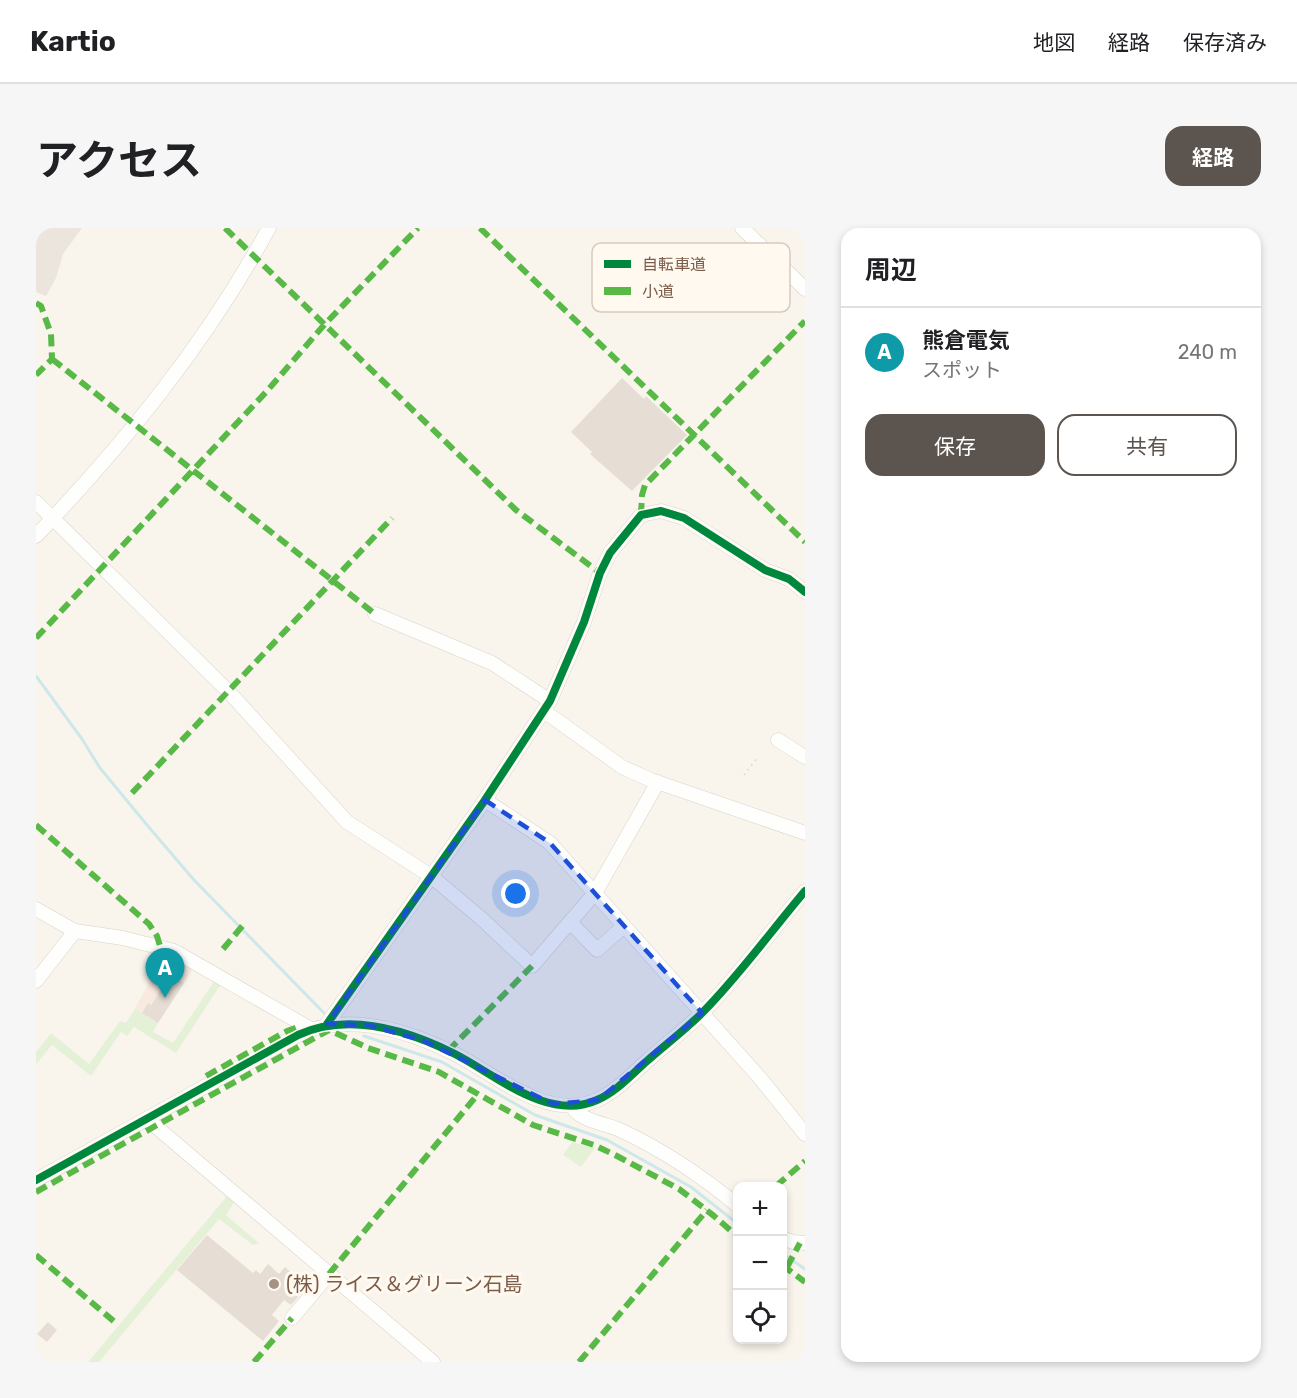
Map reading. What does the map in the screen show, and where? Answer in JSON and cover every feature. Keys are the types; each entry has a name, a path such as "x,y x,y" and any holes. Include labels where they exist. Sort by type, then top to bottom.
{"street":[{"path":"36,536 136,427 197,345 269,228"},
{"path":"742,228 757,243"},
{"path":"790,275 805,290"},
{"path":"36,502 272,737 333,808 359,831 431,876 532,966 595,893 658,782"},
{"path":"327,1024 486,800 547,706 584,622 600,573 610,553 641,515 661,511 684,518 765,570 789,579 805,592"},
{"path":"375,614 492,663 621,767 805,833"},
{"path":"778,740 805,757"},
{"path":"486,800 550,843 702,1013 805,1134"},
{"path":"36,1180 311,1029 327,1024 368,1025 424,1041 454,1054 542,1101 572,1106 598,1100 612,1091 702,1013 805,891"},
{"path":"36,909 75,931 123,938 174,951 311,1029"},
{"path":"571,923 597,950 624,926"},
{"path":"36,981 75,931"},
{"path":"572,1106 586,1118 621,1131 656,1150 733,1203"},
{"path":"147,1119 433,1362"},
{"path":"787,1240 805,1242"},
{"path":"292,1318 328,1274"}],"path":[{"path":"744,775 757,758"}],"highlighted area":[{"path":"485,800 550,843 702,1013 598,1100 553,1104 424,1041 368,1025 327,1024"}],"shaded area":[{"path":"36,228 82,228 63,254 56,278 46,296 36,292"},
{"path":"165,954 195,966 158,1023 135,1008"}],"green space":[{"path":"217,977 223,981 176,1053 134,1027 127,1036 121,1032 91,1076 52,1045 36,1064 36,1052 51,1033 89,1064 120,1021 126,1023 135,1008 158,1023 153,1032 173,1043"},
{"path":"572,1142 595,1148 581,1167 563,1155"},
{"path":"228,1195 235,1201 226,1215 259,1243 253,1245 219,1219 99,1362 88,1362"}],"building":[{"path":"622,378 644,399 646,396 687,435 632,491 590,454 592,452 571,432"},
{"path":"171,975 184,983 158,1023 142,1013 148,1003 151,1005"},
{"path":"207,1235 253,1273 256,1270 260,1274 268,1264 279,1274 285,1267 299,1280 290,1290 298,1297 291,1305 284,1300 272,1315 279,1321 263,1341 177,1270"},
{"path":"48,1322 57,1330 47,1342 37,1334"}],"waterway":[{"path":"36,676 100,768 194,880 324,1013"},
{"path":"364,1036 442,1062 535,1115 607,1140 691,1187 733,1220"},
{"path":"787,1256 805,1269"}],"marked path":[{"path":"225,228 516,510 600,573"},
{"path":"36,638 267,391 324,325 418,228"},
{"path":"480,228 805,542"},
{"path":"36,303 41,306 51,334 52,359 36,375"},
{"path":"641,515 645,485 805,321"},
{"path":"52,359 375,614"},
{"path":"132,793 392,518"},
{"path":"36,825 149,924 160,946"},
{"path":"223,949 244,924"},
{"path":"448,1051 532,966"},
{"path":"206,1076 287,1031 301,1026"},
{"path":"36,1192 329,1030 368,1048 439,1072 533,1125 594,1145 617,1156 679,1189 737,1236"},
{"path":"329,1274 478,1094"},
{"path":"781,1182 805,1161"},
{"path":"579,1362 707,1210"},
{"path":"787,1267 800,1243"},
{"path":"36,1255 117,1324"},
{"path":"787,1269 805,1282"},
{"path":"254,1362 292,1318"}],"cycle path":[{"path":"327,1024 485,800 550,701 584,622 600,573 610,553 641,515 661,511 684,518 765,570 789,579 805,592"},
{"path":"36,1180 298,1035 317,1028 337,1025 377,1027 397,1031 437,1045 505,1084 541,1101 560,1105 579,1105 597,1100 623,1083 716,999 805,891"}],"place":[{"name":"熊倉電気","path":"165,998"},
{"name":"(株) ライス＆グリーン石島","path":"274,1284"}]}
